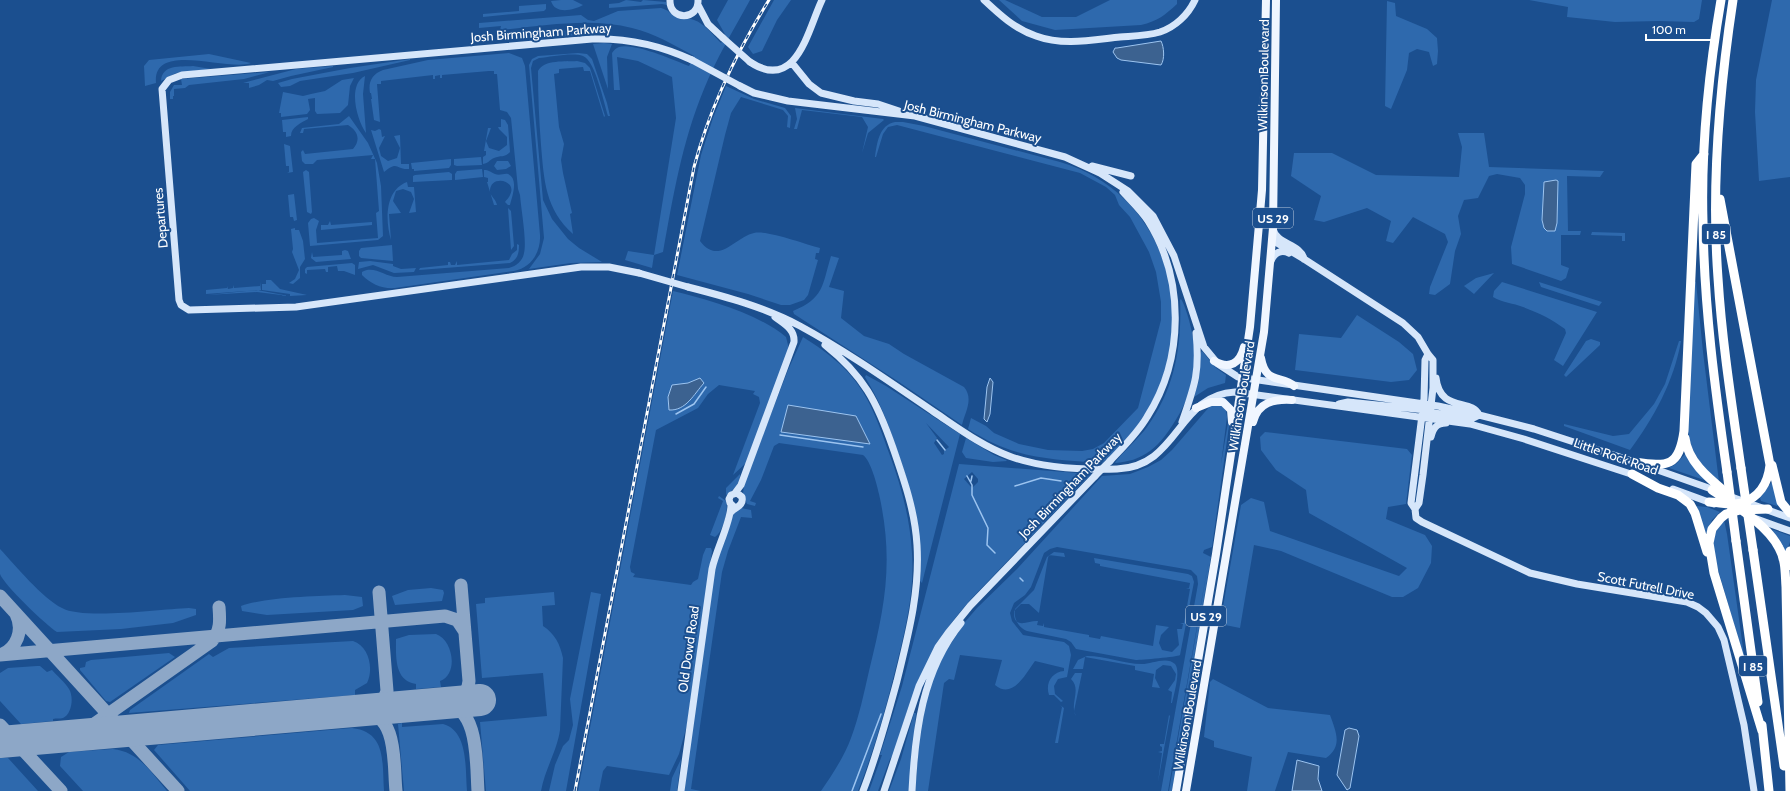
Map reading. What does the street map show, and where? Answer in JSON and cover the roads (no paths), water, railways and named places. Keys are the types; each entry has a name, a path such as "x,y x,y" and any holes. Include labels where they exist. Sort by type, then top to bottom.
{"highway":[{"name":"I 85","path":"1721,0 1711,71 1704,154 1702,221 1708,327 1715,393 1727,472 1769,791"},
{"name":"I 85","path":"1733,0 1720,104 1716,180 1718,278 1722,326 1741,468 1788,791"},
{"path":"1635,462 1660,465 1670,462 1678,456 1680,451 1684,431 1696,164 1704,154"},
{"path":"1714,573 1710,550 1712,529 1720,518 1756,495 1766,483 1770,465 1716,180"},
{"path":"1684,431 1687,449 1695,462 1770,535 1780,548 1784,562 1786,587 1788,791"},
{"path":"1768,451 1781,502 1790,513"},
{"path":"1632,474 1658,488 1678,495 1693,508 1762,731"},
{"path":"1712,490 1765,522"},
{"path":"1709,502 1768,509"},
{"path":"1786,587 1790,551"}],"main road":[{"path":"670,0 671,7 674,12 681,16 687,16 708,24"},
{"path":"698,2 708,24 722,38 750,62 762,69 769,70 780,69 792,63 800,52 822,0"},
{"path":"984,0 1005,19 1020,29 1046,39 1066,42 1144,35 1160,32 1185,16 1195,0"},
{"name":"Wilkinson Boulevard","path":"1176,791 1216,554 1250,328 1260,225 1266,0"},
{"name":"Wilkinson Boulevard","path":"1186,791 1261,350 1272,240 1276,0"},
{"path":"687,16 694,12 698,2"},
{"name":"Josh Birmingham Parkway","path":"234,70 592,39 627,40 644,43 677,53 740,86 760,94 788,101 915,116 1065,157 1082,164 1123,187 1153,216 1174,256 1194,321"},
{"path":"792,63 809,84 821,93 854,101 878,104 915,116"},
{"name":"Departures","path":"234,70 177,76 164,84 161,94 179,300 181,306 189,310 296,307 581,267 609,267 639,273 750,304 765,310"},
{"path":"1264,114 1268,120 1269,128 1268,235 1272,240 1409,327 1418,337 1433,360 1434,380 1426,411 1411,502 1414,509 1419,504 1425,458 1426,411 1425,360 1428,354"},
{"path":"1082,164 1131,176"},
{"name":"Josh Birmingham Parkway","path":"884,791 913,702 926,670 948,633 958,619 988,587 1137,432 1156,402 1163,387 1173,353 1176,318 1175,300 1169,267 1156,235 1137,206 1113,181"},
{"path":"1272,228 1275,235 1301,252 1301,258"},
{"path":"1270,263 1274,255 1285,251 1301,258"},
{"path":"765,310 801,326 853,358 992,449 1033,463 1071,467 1120,469 1146,461 1158,454 1170,442 1196,408 1218,394 1241,392 1338,406 1426,411"},
{"path":"735,493 741,485 794,342 792,331 765,310"},
{"path":"1194,321 1204,347 1214,361 1230,373 1243,378 1426,411"},
{"path":"1180,427 1197,375 1198,363 1194,321"},
{"path":"801,326 839,356 859,377 872,396 880,411 903,476 915,526 917,567 913,613 884,731 863,791"},
{"path":"1214,361 1228,365 1238,361 1242,354 1246,333 1250,328"},
{"path":"1261,350 1263,364 1268,374 1276,380 1294,386"},
{"path":"1433,366 1437,385 1445,397 1455,404 1474,409 1479,415"},
{"path":"1246,443 1256,413 1260,407 1274,400 1292,400"},
{"path":"1196,408 1216,402 1222,402 1227,405 1232,413 1232,441"},
{"name":"Little Rock Road","path":"1426,411 1479,415 1534,430 1635,462 1712,490"},
{"name":"Little Rock Road","path":"1426,411 1454,422 1478,426 1524,439 1632,474 1709,502"},
{"path":"1425,458 1434,427 1440,424 1454,422"},
{"name":"Old Dowd Road","path":"680,791 712,569 717,547 732,508 729,499 731,495 735,493 739,494 743,499 740,505 732,508"},
{"name":"Scott Futrell Drive","path":"1414,509 1416,518 1422,522 1530,573 1577,584 1687,602 1703,610 1718,627 1728,654 1744,725 1754,791"},
{"path":"1768,509 1790,518"},
{"path":"1765,522 1790,531"},
{"path":"912,791 918,724 929,683 946,646 958,627 988,587"},
{"path":"1192,694 1202,695"}],"waterway":[{"path":"676,414 694,404 706,387"},
{"path":"780,435 863,447"},
{"path":"937,440 945,450"},
{"path":"967,476 972,485 972,495 988,528 987,545 995,553"},
{"path":"971,481 972,476"},
{"path":"1015,486 1041,478 1061,481"},
{"path":"1020,578 1023,581"},
{"path":"852,791 881,714"}],"railway":[{"path":"575,791 694,167 700,145 725,81 735,60 769,0"}]}
